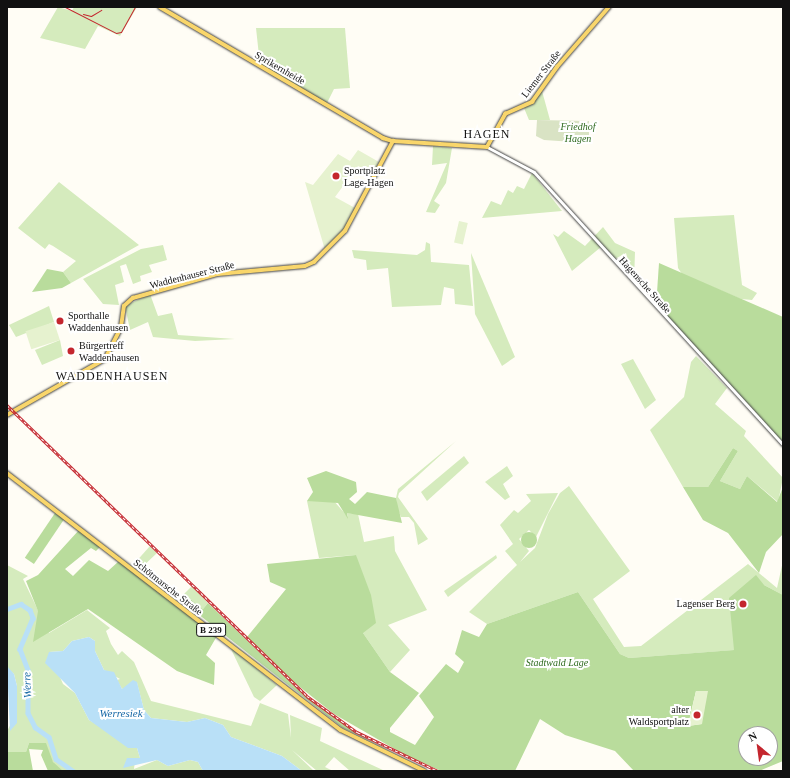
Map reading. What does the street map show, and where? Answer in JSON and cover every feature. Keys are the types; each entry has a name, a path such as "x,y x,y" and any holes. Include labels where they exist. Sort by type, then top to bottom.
{"main road":[{"name":"Sprikernheide","path":"160,7 393,141"},
{"name":"Liemer Straße","path":"488,147 505,114 532,102 556,67 609,7"},
{"path":"393,141 488,147"},
{"name":"Waddenhauser Straße","path":"7,415 105,359 121,327 124,306 133,298 218,274 305,266 314,262 345,231 393,141"},
{"name":"Schötmarsche Straße","path":"7,473 344,732 425,771"}],"street":[{"name":"Hagensche Straße","path":"488,147 534,172 783,445"}],"green space":[{"path":"58,7 72,11 74,7 137,7 120,36 98,26 85,49 40,38"},
{"path":"256,28 345,28 350,88 334,89 327,103 260,65"},
{"path":"542,91 550,120 529,120 524,108"},
{"name":"Friedhof Hagen","path":"537,120 589,121 589,143 544,140 536,136"},
{"path":"433,146 452,148 446,183 434,201 440,205 435,213 426,212 447,163 432,165"},
{"path":"358,150 379,162 373,173 358,166 335,197 355,208 345,228 325,250 305,182 313,185 338,154 350,161"},
{"path":"532,173 562,211 482,218 491,201 501,205 508,190 513,193 517,186 524,189"},
{"path":"59,182 139,245 71,283 63,272 76,261 49,244 45,249 18,228"},
{"path":"734,215 742,285 757,293 752,300 741,299 682,274 678,268 674,218"},
{"path":"459,221 468,223 463,244 454,242"},
{"path":"603,227 615,243 635,252 634,283 626,274 629,264 626,253 613,260 601,247 572,271 553,234 558,237 564,231 585,246"},
{"path":"426,242 430,244 431,262 469,265 473,306 455,304 454,289 444,287 441,305 392,307 388,268 367,270 366,260 354,258 352,250 417,255 425,250"},
{"path":"163,245 167,260 149,265 152,272 140,276 141,281 133,284 126,264 120,266 124,282 115,285 119,305 103,304 83,279 141,249"},
{"path":"471,253 515,357 502,366 475,314"},
{"path":"659,263 783,317 783,443 656,307"},
{"path":"47,269 63,272 71,283 62,288 32,292"},
{"path":"150,294 158,316 172,313 178,335 235,339 195,341 153,337 148,322 130,330 125,306"},
{"path":"49,306 54,322 16,337 9,325"},
{"path":"54,322 60,340 31,349 25,331"},
{"path":"60,340 63,356 42,365 35,350"},
{"path":"696,356 727,388 715,404 746,431 744,436 783,478 778,502 747,476 740,489 720,481 738,451 733,448 708,487 683,487 650,430 684,397 691,362"},
{"path":"633,359 656,400 645,409 621,364"},
{"path":"456,441 399,493 398,497 428,539 418,545 414,523 409,517 401,517 397,508 396,498 398,489"},
{"path":"733,448 738,451 720,481 740,489 747,476 777,502 783,487 783,534 766,552 759,573 728,533 703,520 683,487 708,487"},
{"path":"464,456 469,463 427,501 421,492"},
{"path":"507,466 513,476 503,484 510,497 505,500 485,482"},
{"path":"326,471 356,482 357,492 349,499 355,504 367,492 396,498 402,523 347,513 348,519 338,503 307,501 313,492 307,478"},
{"path":"569,486 630,571 593,599 624,647 641,646 748,564 777,588 783,561 783,595 764,585 735,650 629,658 620,654 578,592 487,624 469,612 517,565 505,551 513,544 500,525 514,510 518,513 531,501 526,494 558,493 536,537 529,530 519,539 529,551 520,562 535,548 548,514 560,493"},
{"path":"333,500 348,517 347,513 358,514 364,542 394,536 395,551 427,610 388,625 410,650 390,672 363,633 356,555 319,558 307,501"},
{"path":"55,513 64,519 34,564 25,558"},
{"path":"79,530 100,547 96,551 91,548 65,569 73,576 89,560 108,571 119,561 217,636 206,655 215,663 214,685 177,671 88,609 33,642 38,611 26,581 38,575"},
{"path":"529,532 535,534 537,540 535,546 529,548 523,546 521,540 523,534"},
{"path":"150,546 157,553 139,570 133,565"},
{"name":"Stadtwald Lage","path":"356,555 371,595 376,623 363,633 390,672 419,693 390,728 390,732 415,745 434,717 419,696 446,664 458,673 464,662 455,654 462,630 479,637 487,624 578,592 620,654 629,658 734,650 729,598 756,575 764,585 783,595 783,761 778,763 778,726 738,726 738,766 771,766 759,771 634,771 615,751 565,735 540,719 515,771 441,771 405,755 334,714 291,680 247,637 286,589 270,582 267,564","holes":["696,691 702,724 688,726"]},
{"path":"496,555 497,558 448,597 444,591"},
{"path":"7,565 28,576 23,579 49,633 87,610 110,628 106,631 111,644 118,655 122,651 134,662 151,701 251,726 260,703 288,714 291,738 290,715 322,728 320,741 385,771 350,771 334,757 325,767 333,771 317,771 292,750 314,771 302,771 282,756 231,737 223,725 205,718 187,722 151,718 144,710 137,683 122,689 117,680 120,679 104,670 95,651 95,641 89,637 72,641 63,651 49,652 63,684 75,693 89,720 137,748 140,758 135,760 134,769 157,760 168,766 190,760 198,762 203,771 59,771 44,749 29,743 26,752 7,752 7,731 16,715 17,686 14,674 7,668"},
{"path":"192,586 208,603 203,609 184,594"},
{"path":"184,594 203,609 208,603 305,696 358,734 395,753 343,728 179,599"},
{"path":"230,647 277,685 260,701 254,697"},
{"name":"alter Waldsportplatz","path":"696,691 708,691 702,724 688,726"},
{"path":"29,743 46,743 53,762 63,771 48,771 41,755 43,750 29,749 33,771 7,771 7,752 26,752"}],"water":[{"name":"Werresiek","path":"89,637 95,641 95,651 104,670 114,672 122,689 133,680 137,682 144,710 151,718 187,722 205,718 223,725 231,737 282,756 302,771 203,771 198,762 190,760 168,766 157,760 123,768 127,758 140,758 137,748 128,748 89,720 75,693 45,663 49,652 63,651 72,641"},
{"path":"7,666 14,674 17,686 17,723 10,731"}],"waterway":[{"name":"Werre","path":"7,609 21,604 30,610 33,618 20,649 28,670 28,713 35,727 49,737 56,759 73,771"}],"tram line":[{"path":"65,7 116,33 121,32 135,7"},
{"path":"83,14 91,16 101,10"}],"railway":[{"path":"7,405 307,696 357,732 438,771"}],"place":[{"name":"Sportplatz Lage-Hagen","path":"336,176"},
{"name":"Sporthalle Waddenhausen","path":"60,321"},
{"name":"Bürgertreff Waddenhausen","path":"71,351"},
{"name":"Lagenser Berg","path":"743,604"},
{"name":"alter Waldsportplatz","path":"697,715"}],"district":[{"name":"HAGEN","path":"487,135"},
{"name":"WADDENHAUSEN","path":"112,377"}]}
